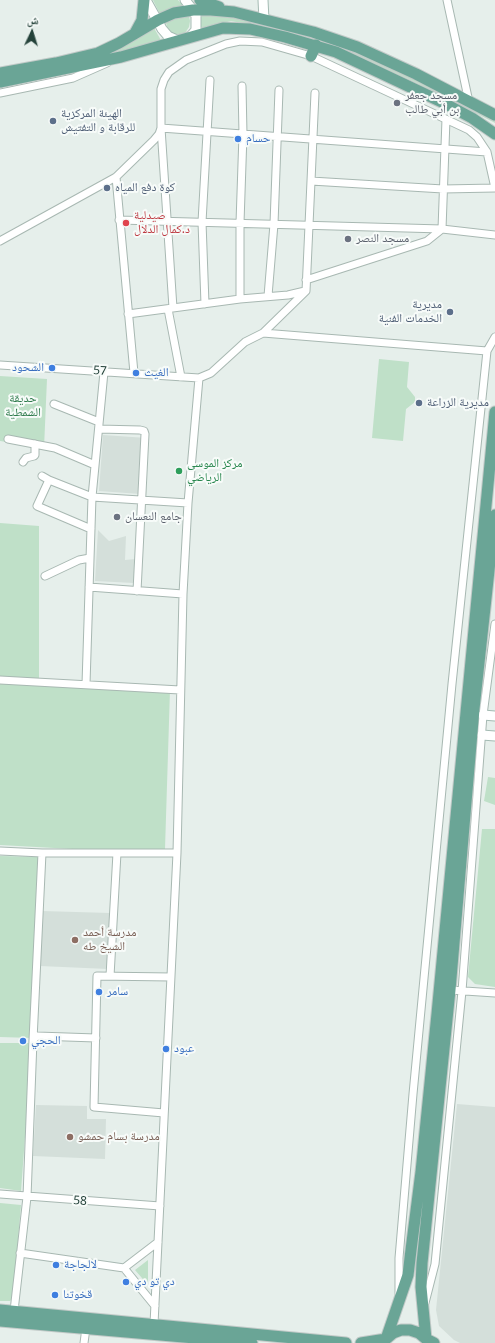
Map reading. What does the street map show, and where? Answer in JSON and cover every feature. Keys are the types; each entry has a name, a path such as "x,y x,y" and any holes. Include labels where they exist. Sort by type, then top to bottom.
{"main road":[{"path":"145,0 162,29 168,36 184,39 196,30 196,16 185,0"},
{"path":"135,33 142,20 145,0"},
{"path":"200,0 234,12 314,32 357,47 416,74 495,115"},
{"path":"263,0 264,20"},
{"path":"0,73 56,63 98,53 119,44 158,20 174,13 193,10 234,12"},
{"path":"0,82 121,57 223,28 250,29 316,45 336,52 444,103 472,118 495,134"},
{"path":"311,56 316,45"},
{"path":"385,1341 408,1275 421,1172 495,412"},
{"path":"430,1342 423,1309 421,1287 422,1263 450,990 474,710 495,516"},
{"path":"483,715 495,716"},
{"path":"482,734 495,736"},
{"path":"0,1310 252,1343"},
{"path":"0,1321 86,1328 100,1324 154,1324 346,1343"},
{"path":"361,1343 385,1341 397,1332 410,1330 419,1333 430,1342"}],"street":[{"path":"447,0 469,102"},
{"path":"181,377 170,308 167,221 161,128 161,93 162,84 169,72 186,60 226,44 247,40 262,42 311,56 446,119 474,134 487,152 495,188 443,189 311,181"},
{"path":"0,94 73,78 121,57"},
{"path":"204,304 202,222 210,80"},
{"path":"240,299 240,223 243,134 242,86"},
{"path":"268,296 274,224 279,90"},
{"path":"154,1324 177,853 183,594 188,502 199,378 211,373 244,342 263,334 306,291 315,93"},
{"path":"306,280 428,241 442,229 446,119"},
{"path":"161,128 487,152"},
{"path":"0,241 116,177 154,140 161,128"},
{"path":"116,177 134,373"},
{"path":"119,220 442,229 495,235"},
{"path":"128,314 240,299 288,295 306,291"},
{"path":"263,334 487,351"},
{"path":"399,1304 399,1258 413,1086 452,684 487,351 495,337"},
{"name":"57","path":"0,364 199,378"},
{"path":"86,684 92,497 104,372"},
{"path":"54,404 99,426 144,431 137,591"},
{"path":"8,439 55,448 95,465"},
{"path":"23,462 26,458 34,456 35,444"},
{"path":"42,476 92,497 188,502"},
{"path":"49,480 37,506 91,529"},
{"path":"45,576 79,560 90,558"},
{"path":"90,587 183,594"},
{"path":"423,1309 435,1264 462,991 483,715 495,624"},
{"path":"0,680 180,690"},
{"path":"0,851 42,853 177,853"},
{"path":"14,1311 27,1197 42,853"},
{"path":"110,976 117,853"},
{"path":"164,1113 94,1107 97,976 171,977"},
{"path":"450,990 495,993"},
{"path":"33,1040 37,1036 96,1038"},
{"name":"58","path":"0,1194 160,1206"},
{"path":"124,1268 158,1242"},
{"path":"20,1253 124,1268 155,1306"},
{"path":"84,1343 86,1328"}],"shaded area":[{"path":"103,435 147,438 140,494 99,491"},
{"path":"98,530 109,541 126,536 125,560 136,559 134,583 95,581"},
{"name":"مدرسة أحمد الشيخ طه","path":"42,911 110,913 108,969 40,966"},
{"path":"457,1104 495,1107 495,1343 460,1343 454,1340 439,1326 436,1310"},
{"name":"مدرسة بسام حمشو","path":"36,1105 87,1106 87,1119 106,1119 105,1159 33,1156"}],"green space":[{"path":"153,0 178,0 184,7 160,14"},
{"path":"201,13 235,18 309,36 348,48 419,81 495,120 495,123 417,83 356,55 329,45 262,27 231,21 199,29"},
{"path":"189,16 189,27 185,33 176,35 167,27 166,22 174,18"},
{"path":"154,28 162,42 72,64"},
{"path":"379,359 409,362 407,387 415,397 415,402 406,409 403,441 372,438"},
{"name":"حديقة الشمطية","path":"0,376 47,379 44,448 0,441"},
{"path":"0,523 39,526 39,682 0,679"},
{"path":"0,683 170,690 165,849 163,854 0,845"},
{"path":"488,777 495,778 495,805 484,801"},
{"path":"482,829 495,829 495,987 475,984 468,977"},
{"path":"0,856 42,857 32,1038 0,1037"},
{"path":"0,1043 32,1043 21,1191 0,1188"},
{"path":"0,1203 21,1205 13,1300 10,1301 0,1301"},
{"path":"148,1260 148,1285 135,1270"}],"place":[{"name":"مسجد جعفر بن أبي طالب","path":"397,103"},
{"name":"الهيئة المركزية للرقابة و التفتيش","path":"53,121"},
{"name":"حسام","path":"238,139"},
{"name":"كوة دفع المياه","path":"107,188"},
{"name":"صيدلية د.كمال الدلال","path":"126,223"},
{"name":"مسجد النصر","path":"348,239"},
{"name":"مديرية الخدمات الفنية","path":"450,312"},
{"name":"الشحود","path":"52,368"},
{"name":"الغيث","path":"136,373"},
{"name":"مديرية الزراعة","path":"419,403"},
{"name":"مركز الموسى الرياضي","path":"179,471"},
{"name":"جامع النعسان","path":"117,517"},
{"name":"مدرسة أحمد الشيخ طه","path":"75,940"},
{"name":"سامر","path":"99,992"},
{"name":"الحجي","path":"23,1041"},
{"name":"عبود","path":"166,1049"},
{"name":"مدرسة بسام حمشو","path":"70,1137"},
{"name":"لالجاجة","path":"56,1265"},
{"name":"دي تو دي","path":"126,1282"},
{"name":"قخوتنا","path":"55,1295"}]}
